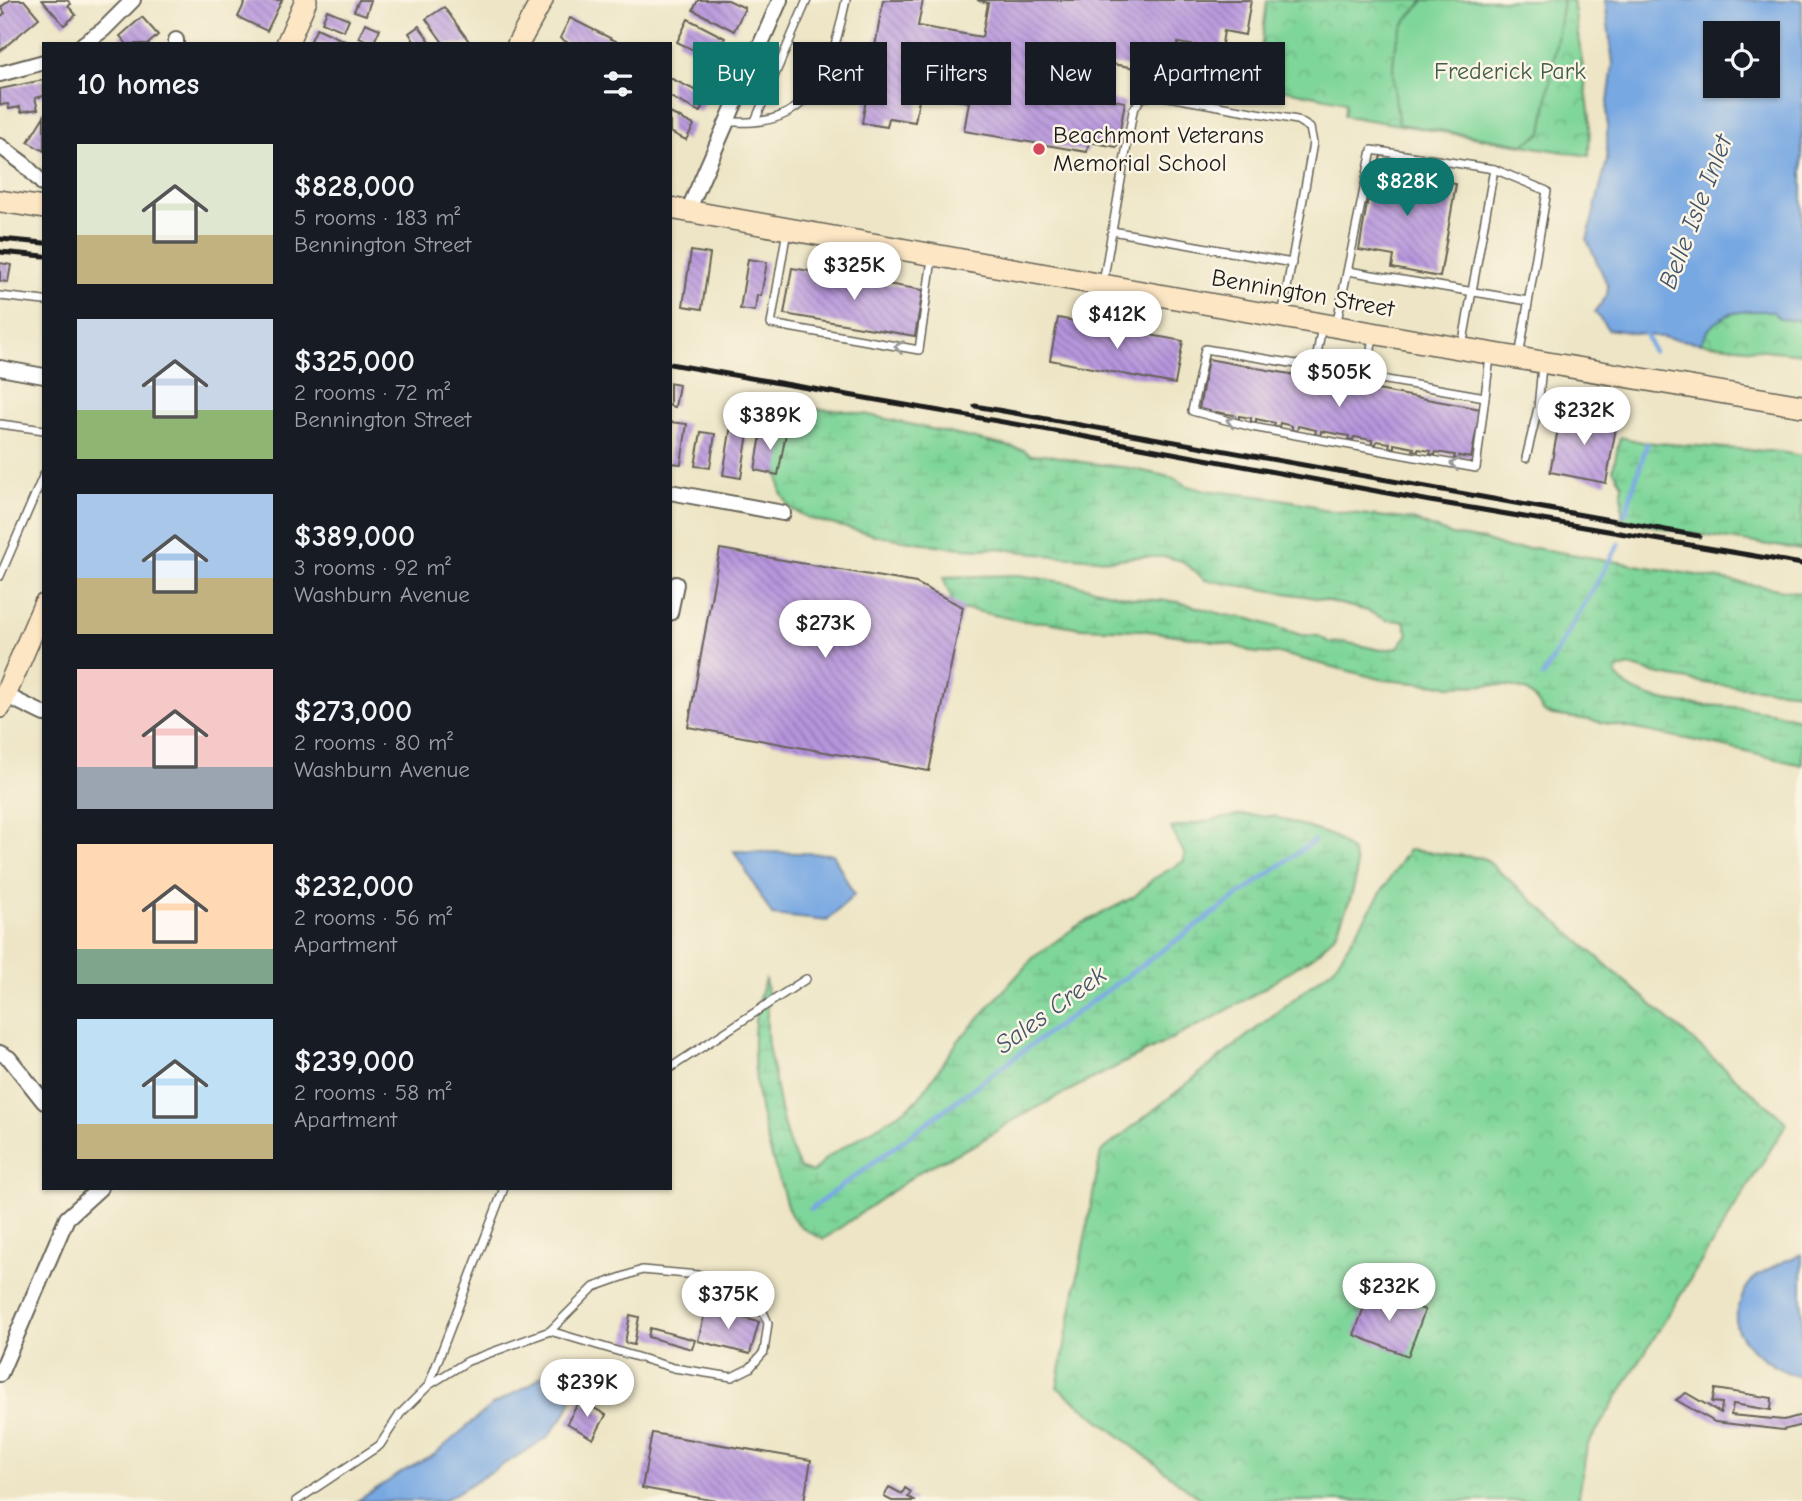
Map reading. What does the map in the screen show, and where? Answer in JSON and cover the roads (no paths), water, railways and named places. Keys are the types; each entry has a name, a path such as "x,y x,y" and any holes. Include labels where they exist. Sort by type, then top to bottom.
{"main road":[{"path":"288,42 306,0"},
{"path":"519,42 542,0"},
{"path":"0,201 42,208"},
{"name":"Bennington Street","path":"679,209 1373,333 1802,406"},
{"path":"2,698 42,609"}],"street":[{"path":"86,42 103,30 133,0"},
{"path":"679,209 727,121 780,0"},
{"path":"0,74 42,63"},
{"path":"0,146 24,164 42,183"},
{"path":"0,368 42,376"},
{"path":"672,492 783,513"},
{"path":"672,603 676,584"},
{"path":"2,698 42,713"},
{"path":"0,1052 9,1058 42,1099"},
{"path":"0,1374 67,1218 98,1190"}],"lane":[{"path":"755,121 807,0"},
{"path":"727,121 755,121 790,112 803,103 828,68 836,47 846,0"},
{"path":"1103,284 1133,111 1139,101 1145,96 1157,95 1233,108 1301,121 1312,132 1313,143 1282,316"},
{"path":"1491,353 1476,468 1252,427 1192,411 1205,349 1315,367 1348,271 1372,149 1494,169 1547,191 1519,358"},
{"path":"1462,348 1494,169"},
{"path":"787,229 771,324 878,343 919,350 932,254"},
{"path":"1112,231 1292,263"},
{"path":"1348,271 1528,301"},
{"path":"0,296 42,301"},
{"path":"1373,333 1370,366 1375,378 1485,397"},
{"path":"1526,458 1538,408 1542,362"},
{"path":"0,424 42,430"},
{"path":"0,576 42,479"},
{"path":"672,1067 806,979"},
{"path":"429,1385 504,1190"},
{"path":"296,1501 380,1445 400,1414 429,1385 468,1361 550,1331 594,1287 642,1270 709,1276 734,1283 757,1298 768,1323 764,1352 750,1368 732,1377 674,1368 550,1331"}],"water":[{"name":"Belle Isle Inlet","path":"1605,0 1802,0 1802,320 1780,319 1772,311 1730,314 1714,324 1700,343 1608,329 1595,312 1607,295 1608,286 1587,240 1607,160 1607,110 1613,64"},
{"path":"734,851 833,854 854,895 827,921 772,915"},
{"path":"1802,1254 1802,1377 1773,1365 1753,1350 1736,1324 1740,1303 1750,1283 1767,1270"},
{"path":"549,1370 572,1399 566,1413 547,1438 443,1501 357,1501 434,1455 492,1405 528,1386"}],"waterway":[{"name":"Sales Creek","path":"1646,335 1653,351"},
{"name":"Sales Creek","path":"1625,514 1647,444"},
{"name":"Sales Creek","path":"1543,676 1619,544"},
{"name":"Sales Creek","path":"811,1209 1030,1046 1314,841"}],"railway":[{"path":"0,239 42,243"},
{"path":"0,252 42,256"},
{"path":"672,364 1038,428 1430,501 1802,564"},
{"path":"975,406 1699,536"}],"place":[{"name":"Beachmont Veterans Memorial School","path":"1039,149"}],"park label":[{"name":"Frederick Park","path":"1510,71"}]}
